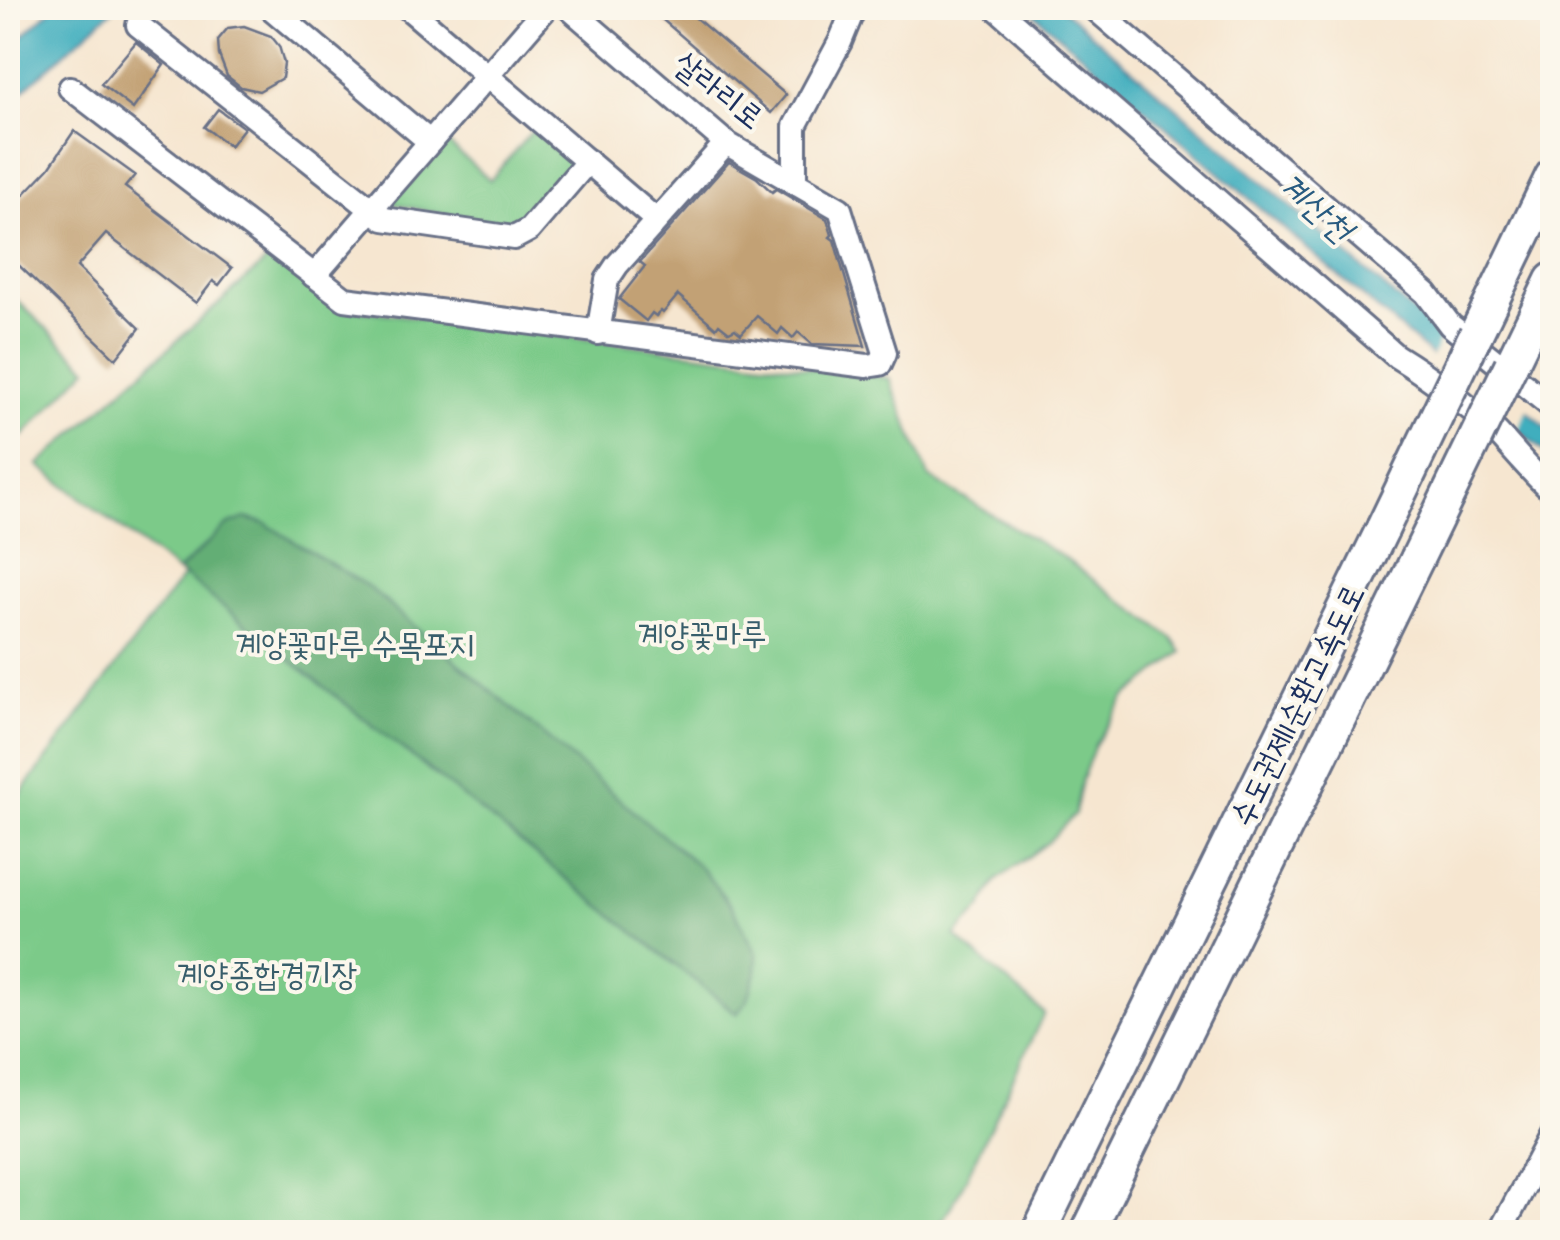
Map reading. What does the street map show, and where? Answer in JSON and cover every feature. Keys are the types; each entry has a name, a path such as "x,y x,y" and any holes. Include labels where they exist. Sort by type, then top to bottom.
{"highway":[{"name":"수도권제1순환고속도로","path":"1040,1232 1550,177"},
{"name":"수도권제1순환고속도로","path":"1088,1232 1552,280"}],"street":[{"path":"271,8 430,142"},
{"path":"408,8 656,220"},
{"path":"314,276 546,8"},
{"name":"살라리로","path":"569,8 726,143 840,208 885,353 880,364 866,366 598,333"},
{"path":"795,181 796,126 854,8"},
{"path":"996,8 1396,356 1502,438 1520,462 1552,491"},
{"path":"1094,8 1426,293 1450,325 1552,407"},
{"path":"138,26 384,219 514,238 529,230 588,161"},
{"path":"70,88 345,299 598,333 607,280 726,143"},
{"path":"1501,1232 1552,1134"}],"green space":[{"path":"533,130 579,161 517,230 388,203 443,139 490,180"},
{"path":"274,254 344,308 889,378 929,477 1063,557 1172,638 1182,652 1125,698 1095,745 1082,779 1075,814 1047,843 996,881 981,908 955,936 1044,1013 960,1191 936,1232 8,1232 8,811 183,576 38,465"},
{"path":"8,292 88,368 23,436 8,421"},
{"name":"계양꽃마루 수목포지","path":"245,518 264,523 367,586 701,868 732,907 757,954 748,999 737,1014 178,571 227,525"}],"water":[{"path":"53,8 115,8 8,104 8,49"},
{"path":"1027,8 1061,8 1552,432 1552,459"}],"pier":[{"path":"1444,331 1529,405 1516,434 1430,361"}],"building":[{"path":"649,8 684,8 786,95 771,113"},
{"path":"244,26 271,36 284,63 282,78 259,91 241,87 227,76 219,55 218,40 228,28"},
{"path":"136,42 164,65 133,109 101,84"},
{"path":"218,109 244,128 230,146 204,127"},
{"path":"74,131 135,175 125,187 232,268 219,285 213,281 196,303 106,234 77,267 140,328 116,359 8,255 8,211 49,168"},
{"path":"729,162 772,192 776,189 827,219 865,346 812,344 798,332 793,338 782,328 778,334 757,316 741,334 735,329 729,332 719,324 716,328 678,295 663,313 652,313 646,321 619,299 645,266 640,262"}],"water label":[{"name":"계산천","path":"1316,207"}],"park label":[{"name":"계양꽃마루","path":"702,634"},
{"name":"계양종합경기장","path":"267,974"}]}
